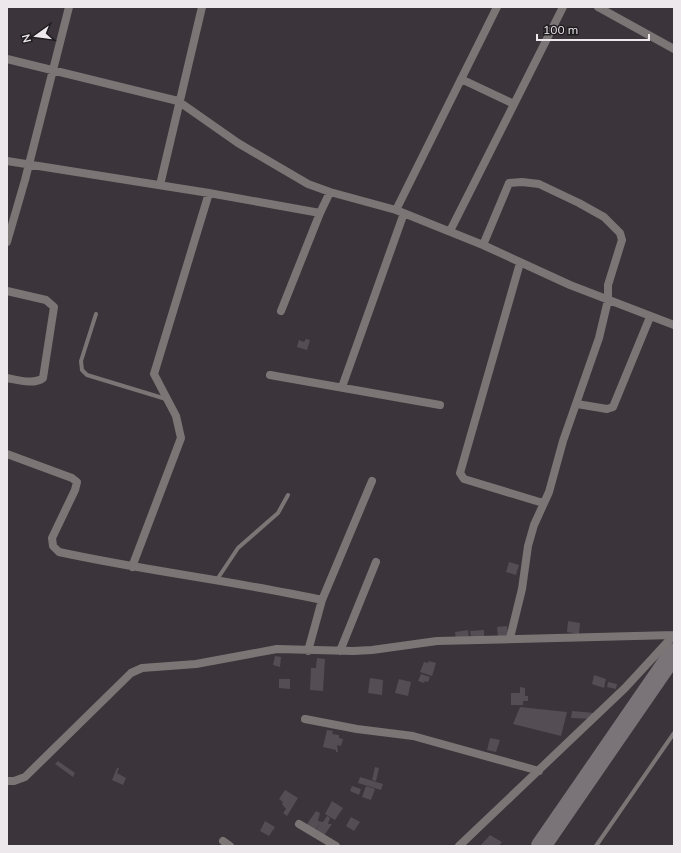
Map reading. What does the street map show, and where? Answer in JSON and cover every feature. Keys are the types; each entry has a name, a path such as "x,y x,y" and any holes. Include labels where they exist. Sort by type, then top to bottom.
{"street":[{"path":"7,242 29,164 69,7"},
{"path":"160,186 178,101 202,7"},
{"path":"396,210 497,7"},
{"path":"450,231 563,7"},
{"path":"598,7 674,49"},
{"path":"7,59 178,101 238,143 308,184 330,192 404,213 483,245 520,263 608,300 674,325"},
{"path":"461,79 514,104"},
{"path":"7,161 209,193 320,213"},
{"path":"483,245 509,183 527,182 539,184 604,217 620,233 622,240 608,285 608,300 599,338 578,404 563,441 549,492 543,503 528,546 522,589 510,638"},
{"path":"281,311 320,213 330,192"},
{"path":"132,567 181,438 176,416 154,374 209,193"},
{"path":"342,387 404,213"},
{"path":"520,263 460,473 464,479 543,503"},
{"path":"7,291 46,300 54,307 43,378 34,382 7,378"},
{"path":"578,404 607,409 613,407 650,317"},
{"path":"270,375 440,405"},
{"path":"7,454 72,478 77,482 75,490 52,538 53,546 59,552 132,567 322,600"},
{"path":"308,651 322,600 372,481"},
{"path":"340,651 376,562"},
{"path":"7,780 14,782 25,777 136,670 229,660 277,649 308,651 372,650 437,641 674,635 625,688 459,846"},
{"path":"304,719 357,729 409,736 539,771"},
{"path":"299,824 336,846"},
{"path":"223,841 230,846"}],"lane":[{"path":"96,314 81,361 82,370 86,375 168,400"},
{"path":"216,581 238,548 278,513 288,495"},
{"path":"596,846 674,733"}],"building":[{"path":"306,339 310,340 307,350 297,347 299,340 304,342"},
{"path":"509,562 519,565 516,575 506,572"},
{"path":"568,621 580,623 579,634 567,632"},
{"path":"507,626 508,636 498,637 497,627"},
{"path":"468,630 469,637 456,639 455,632"},
{"path":"484,630 484,637 471,637 470,631"},
{"path":"275,656 281,657 280,667 273,665"},
{"path":"317,658 325,659 323,691 310,690 311,668 316,668"},
{"path":"429,661 436,663 432,676 420,672 424,662 428,663"},
{"path":"421,674 430,677 428,682 425,681 424,683 418,681"},
{"path":"594,675 606,679 604,688 592,684"},
{"path":"370,678 383,680 382,695 368,693"},
{"path":"279,679 290,679 290,689 279,688"},
{"path":"399,679 411,682 408,696 395,693"},
{"path":"608,682 617,684 616,689 607,687"},
{"path":"520,687 525,688 525,696 528,696 528,701 523,701 523,705 511,705 511,693 520,693"},
{"path":"520,707 567,712 561,736 513,724"},
{"path":"572,711 595,713 595,719 571,718"},
{"path":"327,730 333,731 332,734 339,735 339,738 343,739 341,746 337,745 338,752 336,752 336,750 323,747"},
{"path":"490,738 500,740 496,752 487,750"},
{"path":"58,761 75,773 73,777 55,764"},
{"path":"375,767 379,768 376,781 372,780"},
{"path":"117,768 119,768 117,773 126,778 123,785 112,780"},
{"path":"360,777 383,784 381,790 358,783"},
{"path":"352,786 361,789 359,795 350,791"},
{"path":"366,786 375,789 371,800 362,797"},
{"path":"285,790 298,798 287,816 283,813 286,809 282,804 283,802 279,799"},
{"path":"332,801 343,808 335,820 325,814"},
{"path":"316,811 320,813 318,821 323,822 327,816 330,818 328,824 332,824 323,837 315,833 320,823 314,833 305,827"},
{"path":"351,817 360,822 354,831 346,826"},
{"path":"265,821 275,827 269,836 260,831"},
{"path":"490,835 502,842 499,846 480,846"}],"taxiway":[{"path":"541,846 674,653"}]}
